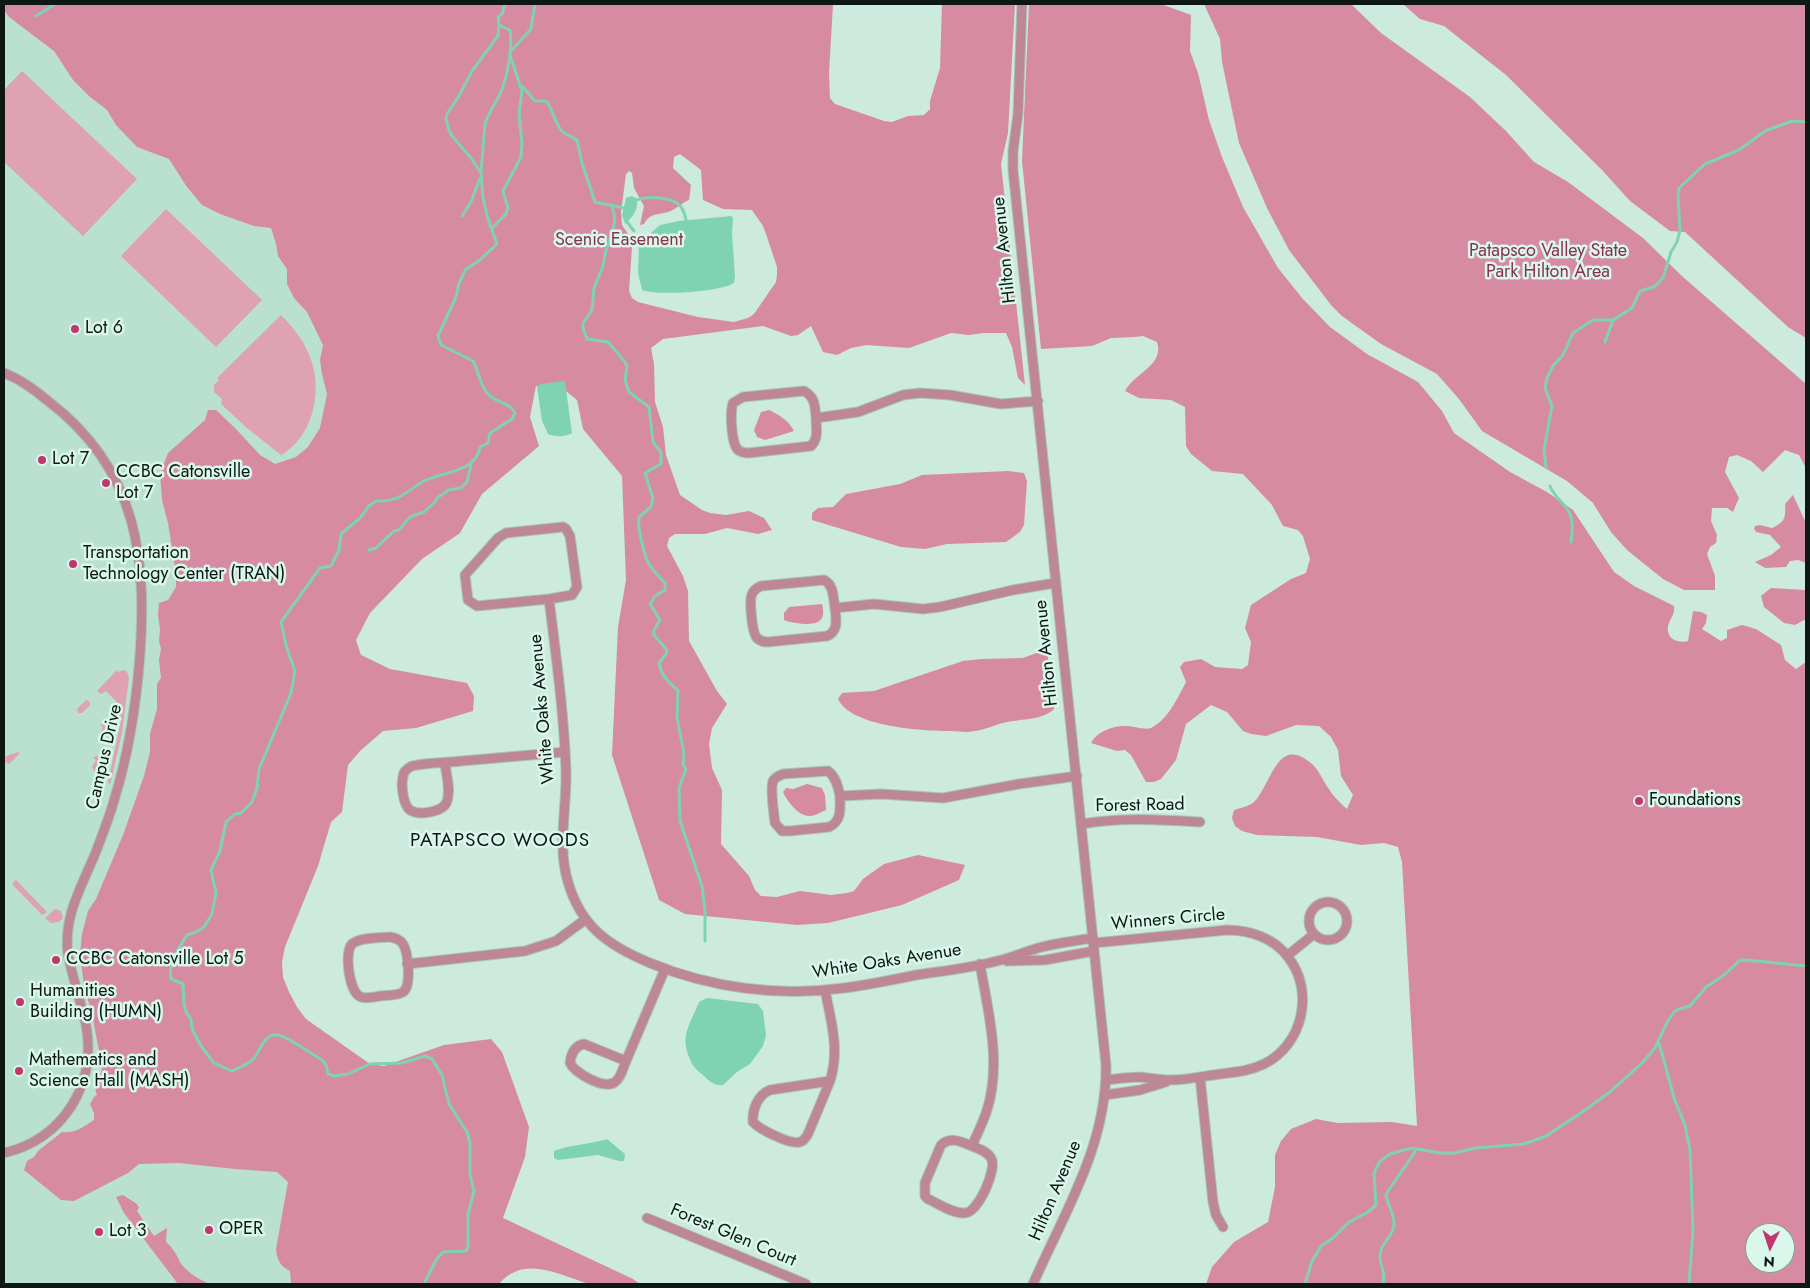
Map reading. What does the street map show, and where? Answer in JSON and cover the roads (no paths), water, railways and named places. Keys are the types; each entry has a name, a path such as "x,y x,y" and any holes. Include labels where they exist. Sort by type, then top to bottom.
{"street":[{"name":"Hilton Avenue","path":"1022,4 1018,114 1013,151 1013,170 1104,1034 1106,1080 1105,1095 1096,1135 1083,1178 1033,1284"},
{"name":"Campus Drive","path":"4,372 36,391 59,409 93,444 112,471 121,490 135,532 142,595 138,678 128,748 113,805 95,854 76,896 68,926 68,955 86,1026 88,1049 84,1074 75,1102 57,1125 36,1140 4,1153"},
{"path":"804,391 810,395 814,404 816,418 817,435 815,442 811,446 742,453 734,443 731,409 733,403 743,397 804,391"},
{"path":"816,418 852,414 903,395 920,393 950,395 1001,404 1038,402"},
{"path":"563,527 566,528 570,536 577,587 572,595 549,599 476,606 468,600 466,575 492,545 506,533 563,527"},
{"path":"824,580 829,582 832,588 835,608 836,630 832,634 768,642 756,638 750,600 751,594 761,586 824,580"},
{"path":"835,608 874,604 923,609 1056,583"},
{"name":"White Oaks Avenue","path":"549,599 566,752 565,871 570,889 586,919 599,934 624,952 665,969 699,980 750,989 777,991 825,990 997,961 1040,948 1094,944"},
{"path":"445,763 448,796 444,807 437,810 418,812 407,808 402,779 411,767 445,763 566,752"},
{"path":"828,771 836,782 840,796 840,814 838,821 834,825 782,831 775,823 772,787 777,776 828,771"},
{"path":"840,796 881,794 943,798 1019,784 1077,776"},
{"name":"Forest Road","path":"1082,824 1109,820 1138,819 1200,822"},
{"path":"1332,903 1343,909 1347,924 1340,936 1332,940 1325,940 1314,934 1309,919 1317,906 1332,903"},
{"path":"407,964 525,951 556,941 586,919"},
{"name":"Winners Circle","path":"1094,944 1236,930 1260,936 1288,956 1300,980 1303,998 1301,1016 1296,1033 1291,1041 1272,1060 1256,1068 1239,1072 1171,1080 1139,1077 1106,1080"},
{"path":"1288,956 1314,934"},
{"path":"390,937 398,939 403,942 407,964 408,981 403,992 366,998 359,997 354,992 348,956 349,949 353,943 360,940 390,937"},
{"name":"White Oaks Avenue","path":"997,961 1045,960 1094,944"},
{"path":"972,1146 987,1110 993,1072 992,1036 980,964"},
{"path":"626,1061 584,1044 578,1045 570,1058 570,1063 576,1072 602,1084 609,1085 614,1083 618,1079 626,1061 665,969"},
{"path":"825,990 836,1046 834,1069 830,1081 808,1134 799,1143 791,1142 763,1130 753,1122 752,1114 758,1098 764,1092 830,1081"},
{"path":"1200,1077 1214,1202 1216,1215 1223,1227"},
{"name":"Winners Circle","path":"1105,1095 1140,1090 1171,1080"},
{"path":"951,1140 972,1146 985,1152 994,1164 977,1207 966,1214 928,1199 925,1196 925,1183 941,1145 951,1140"},
{"name":"Forest Glen Court","path":"647,1218 806,1284"}],"waterway":[{"path":"36,16 55,4"},
{"path":"424,1284 436,1260 443,1252 466,1251 468,1247 468,1214 474,1191 470,1175 470,1143 467,1132 449,1104 442,1075 432,1059 425,1056 402,1063 370,1064 348,1074 334,1076 328,1074 326,1065 322,1060 289,1039 273,1035 266,1040 252,1060 232,1071 214,1063 201,1046 192,1029 191,1019 184,1005 183,984 171,979 170,973 174,956 187,935 204,927 212,914 216,893 211,870 220,851 226,822 235,814 241,813 252,802 257,788 259,769 291,693 295,671 287,649 281,622 320,568 331,566 339,550 341,534 360,518 369,506 376,501 391,500 402,496 424,481 458,470 473,462 480,447 488,443 490,433 512,419 515,413 511,407 487,393 473,361 441,345 438,336 456,297 459,283 466,269 480,260 497,244 483,198 481,173 452,136 446,119 447,114 472,71 498,36 498,17 502,14 505,4"},
{"path":"510,52 531,29 535,4"},
{"path":"481,172 485,124 502,89 510,55 510,30 499,25"},
{"path":"492,228 506,214 508,208 503,191 521,157 522,143 519,114 522,91 510,55"},
{"path":"522,86 535,101 546,101 559,128 577,140 582,163 595,202 624,208"},
{"path":"1605,342 1613,320 1632,308 1640,291 1654,287 1663,278 1680,230 1679,188 1705,164 1739,150 1765,131 1792,121 1806,122"},
{"path":"462,216 471,202 480,178"},
{"path":"637,200 657,198 673,201 682,209 686,220"},
{"path":"612,206 615,218 613,231 606,250 603,266 594,288 592,310 583,323 583,328 587,339 608,342 625,362 627,366 625,380 629,392 649,407 653,442 661,452 661,464 645,473 653,498 651,507 639,517 639,527 647,560 665,583 665,590 655,596 650,604 660,620 654,630 654,635 667,650 659,663 660,668 666,679 678,691 677,717 684,754 683,764 686,769 679,788 680,821 702,886 705,910 705,941"},
{"path":"627,222 634,231"},
{"path":"1546,467 1544,450 1552,406 1545,388 1547,378 1553,366 1563,355 1573,333 1593,320 1613,320"},
{"path":"369,550 376,548 394,531 399,530 410,517 424,512 438,497 448,490 461,488 467,482 472,461"},
{"path":"1550,486 1554,494 1570,513 1572,527 1571,542"},
{"path":"1305,1284 1312,1261 1321,1246 1333,1238 1349,1222 1368,1212 1376,1205 1374,1173 1380,1161 1390,1154 1412,1148 1440,1153 1454,1153 1476,1148 1524,1144 1546,1136 1610,1092 1642,1063 1655,1048 1674,1012 1690,1006 1706,987 1723,976 1740,960 1806,966"},
{"path":"1659,1043 1675,1101 1685,1125 1690,1150 1693,1230 1689,1284"},
{"path":"1383,1284 1384,1275 1380,1261 1380,1252 1394,1225 1386,1194 1416,1149"}],"place":[{"name":"Lot 6","path":"75,329"},
{"name":"Lot 7","path":"42,460"},
{"name":"CCBC Catonsville Lot 7","path":"106,483"},
{"name":"Transportation Technology Center (TRAN)","path":"73,564"},
{"name":"Foundations","path":"1639,801"},
{"name":"CCBC Catonsville Lot 5","path":"56,960"},
{"name":"Humanities Building (HUMN)","path":"20,1002"},
{"name":"Mathematics and Science Hall (MASH)","path":"19,1071"},
{"name":"OPER","path":"209,1230"},
{"name":"Lot 3","path":"99,1232"}],"district":[{"name":"PATAPSCO WOODS","path":"500,841"}],"park label":[{"name":"Scenic Easement","path":"619,241"},
{"name":"Patapsco Valley State Park Hilton Area","path":"1548,262"}]}
